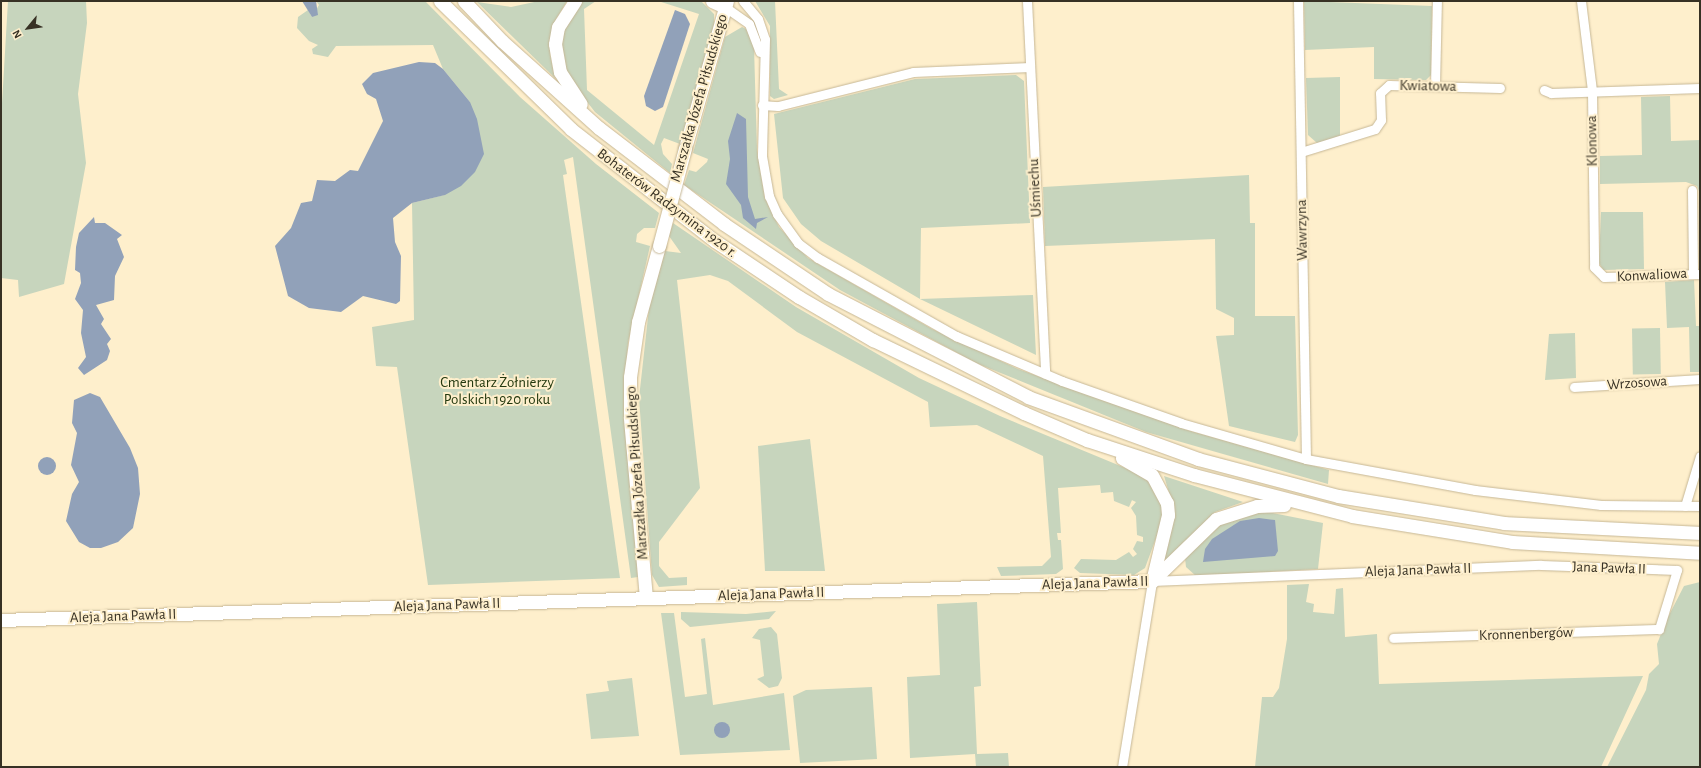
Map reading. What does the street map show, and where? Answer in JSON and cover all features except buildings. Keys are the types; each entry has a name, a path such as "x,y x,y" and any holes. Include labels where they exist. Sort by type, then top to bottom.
{"main road":[{"name":"Bohaterów Radzymina 1920 r.","path":"440,1 571,130 678,214 799,297 923,366 1087,440"},
{"name":"Bohaterów Radzymina 1920 r.","path":"464,1 502,41 620,146 796,273 922,346 1028,397 1094,423 1198,459 1338,496 1504,523 1700,532"},
{"path":"575,1 558,27 555,44 560,72 576,98 620,146"},
{"path":"712,1 726,4"},
{"name":"Marszałka Józefa Piłsudskiego","path":"646,598 630,417 630,377 638,322 726,4"},
{"path":"1087,440 1300,505 1512,542 1700,553"},
{"path":"1087,440 1145,470 1164,493 1168,516 1152,581"},
{"path":"1152,581 1216,519 1257,506 1300,505"},
{"name":"Aleja Jana Pawła II","path":"1,620 1152,581"}],"street":[{"path":"743,1 762,27 762,156 769,196 777,214 798,243 818,258 956,336 1045,374 1181,423 1306,459 1475,490 1601,505 1700,506"},
{"name":"Uśmiechu","path":"1027,1 1045,374"},
{"name":"Wawrzyna","path":"1298,1 1306,459"},
{"path":"1435,86 1437,1"},
{"name":"Klonowa","path":"1582,1 1592,92 1593,261 1596,271 1604,277"},
{"path":"726,4 754,30 762,61"},
{"path":"762,106 778,106 913,72 1030,67"},
{"name":"Kwiatowa","path":"1301,152 1376,129 1381,120 1380,93 1386,86 1500,88"},
{"path":"1544,90 1592,92 1700,88"},
{"path":"1692,190 1697,273"},
{"name":"Konwaliowa","path":"1604,277 1697,273"},
{"name":"Wrzosowa","path":"1574,387 1700,379"},
{"path":"1685,506 1700,456"},
{"name":"Aleja Jana Pawła II","path":"1152,581 1540,566"},
{"name":"Jana Pawła II","path":"1540,566 1677,570 1659,630"},
{"path":"1122,767 1152,581"},
{"name":"Kronnenbergów","path":"1393,638 1659,630"}],"green space":[{"path":"8,1 86,1 87,23 78,94 86,163 64,284 19,297 18,280 1,278 1,120"},
{"name":"Cmentarz Żołnierzy Polskich 1920 roku","path":"316,1 425,1 520,97 596,164 659,213 655,228 644,228 637,234 636,242 650,246 628,343 625,396 638,577 631,578 573,157 564,160 567,174 563,175 620,578 428,585 397,367 376,366 372,327 414,320 412,203 444,195 470,102 443,69 433,45 336,46 328,57 313,54 312,49 318,45 309,41 297,28 298,17 308,10 312,17 319,5"},
{"path":"539,1 567,1 555,21 550,54 555,78 477,2 511,7"},
{"path":"582,1 596,1 584,9 587,90 654,145 699,14 658,1 701,1 714,14 714,27 680,144 664,138 661,144 663,154 672,164 670,173 595,112 567,76 561,48 563,29"},
{"path":"755,1 775,1 779,89 788,95 774,99 770,96 770,26"},
{"path":"1304,1 1432,6 1431,75 1426,80 1374,79 1374,47 1305,50"},
{"path":"742,27 748,30 754,47 757,150 765,198 779,227 808,258 932,329 1018,369 1187,430 1329,470 1328,484 1146,432 976,363 840,290 684,185 689,170 696,172 707,162 708,159 693,153 725,37"},
{"path":"1016,75 1024,81 1030,223 921,228 920,299 821,241 801,224 783,198 774,114 915,79"},
{"path":"1340,77 1340,137 1317,143 1308,135 1306,78"},
{"path":"1670,96 1671,141 1700,140 1700,194 1697,186 1686,182 1600,184 1600,156 1642,155 1641,97"},
{"path":"1249,175 1250,223 1255,223 1255,316 1295,316 1298,435 1295,442 1229,426 1216,336 1234,335 1234,318 1216,309 1215,239 1045,246 1043,187"},
{"path":"1601,212 1643,212 1644,269 1603,270 1599,263"},
{"path":"673,223 796,307 919,378 1000,416 1147,477 1159,491 1163,519 1145,568 1134,575 1080,573 1074,568 1081,559 1116,560 1129,552 1133,557 1137,554 1133,549 1137,541 1143,542 1143,537 1137,535 1136,516 1131,508 1136,502 1132,500 1129,507 1114,501 1113,492 1101,493 1100,485 1058,488 1061,533 1057,533 1058,540 1061,540 1063,569 1056,574 1001,576 997,567 1042,566 1051,557 1043,456 977,425 930,427 928,402 797,332 728,281 710,275 677,280 700,488 659,542 659,566 669,578 687,577 687,585 659,587 652,575 639,398 649,308 665,251 681,253 669,236"},
{"path":"1694,280 1696,326 1700,326 1700,372 1690,372 1689,327 1667,328 1665,282"},
{"path":"1033,295 1036,355 920,299"},
{"path":"1632,328 1660,328 1661,374 1633,374"},
{"path":"1575,333 1576,378 1545,380 1549,334"},
{"path":"810,439 825,571 765,571 758,446"},
{"path":"1164,476 1243,502 1215,512 1167,564 1160,561 1171,499"},
{"path":"1262,511 1323,523 1318,569 1196,576 1186,567 1185,558 1217,525"},
{"path":"1700,582 1700,767 1607,767 1646,690 1649,674 1659,664 1657,644 1667,619 1684,586"},
{"path":"1309,584 1306,602 1314,604 1313,612 1334,614 1336,589 1343,588 1345,637 1377,634 1379,684 1643,676 1601,767 1255,767 1262,697 1273,697 1279,688 1287,639 1287,585"},
{"path":"977,602 981,686 974,687 977,754 1008,753 1009,767 976,767 975,754 910,758 907,677 940,675 937,604"},
{"path":"776,611 769,619 690,627 681,619 681,612 746,614"},
{"path":"661,613 674,613 685,697 707,694 701,639 705,638 713,705 784,693 790,750 680,755"},
{"path":"771,627 777,634 782,678 778,686 769,688 757,679 764,676 760,640 752,638 759,629"},
{"path":"632,678 639,736 591,739 586,694 609,691 607,681"},
{"path":"872,687 877,759 800,763 793,696 806,690"}],"water":[{"path":"302,1 316,1 318,15 312,17"},
{"path":"675,10 685,14 690,24 663,107 655,111 646,106 644,96"},
{"path":"419,62 435,63 443,69 470,102 477,119 484,154 475,172 461,186 445,195 412,203 393,218 395,242 401,256 400,301 396,304 363,296 341,312 309,308 288,296 275,246 291,228 301,203 312,201 317,180 335,181 350,170 358,171 383,121 376,99 367,94 362,84 373,73"},
{"path":"737,113 746,119 748,197 755,219 768,217 757,223 756,229 743,218 741,205 726,184 730,159 728,141"},
{"path":"94,217 95,223 105,223 122,235 117,239 124,257 115,276 114,300 96,305 104,319 101,324 111,339 107,344 110,351 107,360 84,375 78,368 86,357 81,333 83,310 75,299 81,283 80,273 75,270 76,247 79,233"},
{"path":"90,393 100,397 130,448 138,468 140,494 133,528 118,542 101,548 90,548 79,542 66,521 72,494 79,482 71,465 77,433 72,423 74,400"},
{"path":"47,457 53,460 56,466 53,472 47,475 41,472 38,466 41,460"},
{"path":"1259,518 1275,520 1278,551 1275,556 1203,562 1205,549 1212,539 1240,521"},
{"path":"719,722 725,722 730,727 728,736 725,738 719,738 714,733 714,727"}]}
